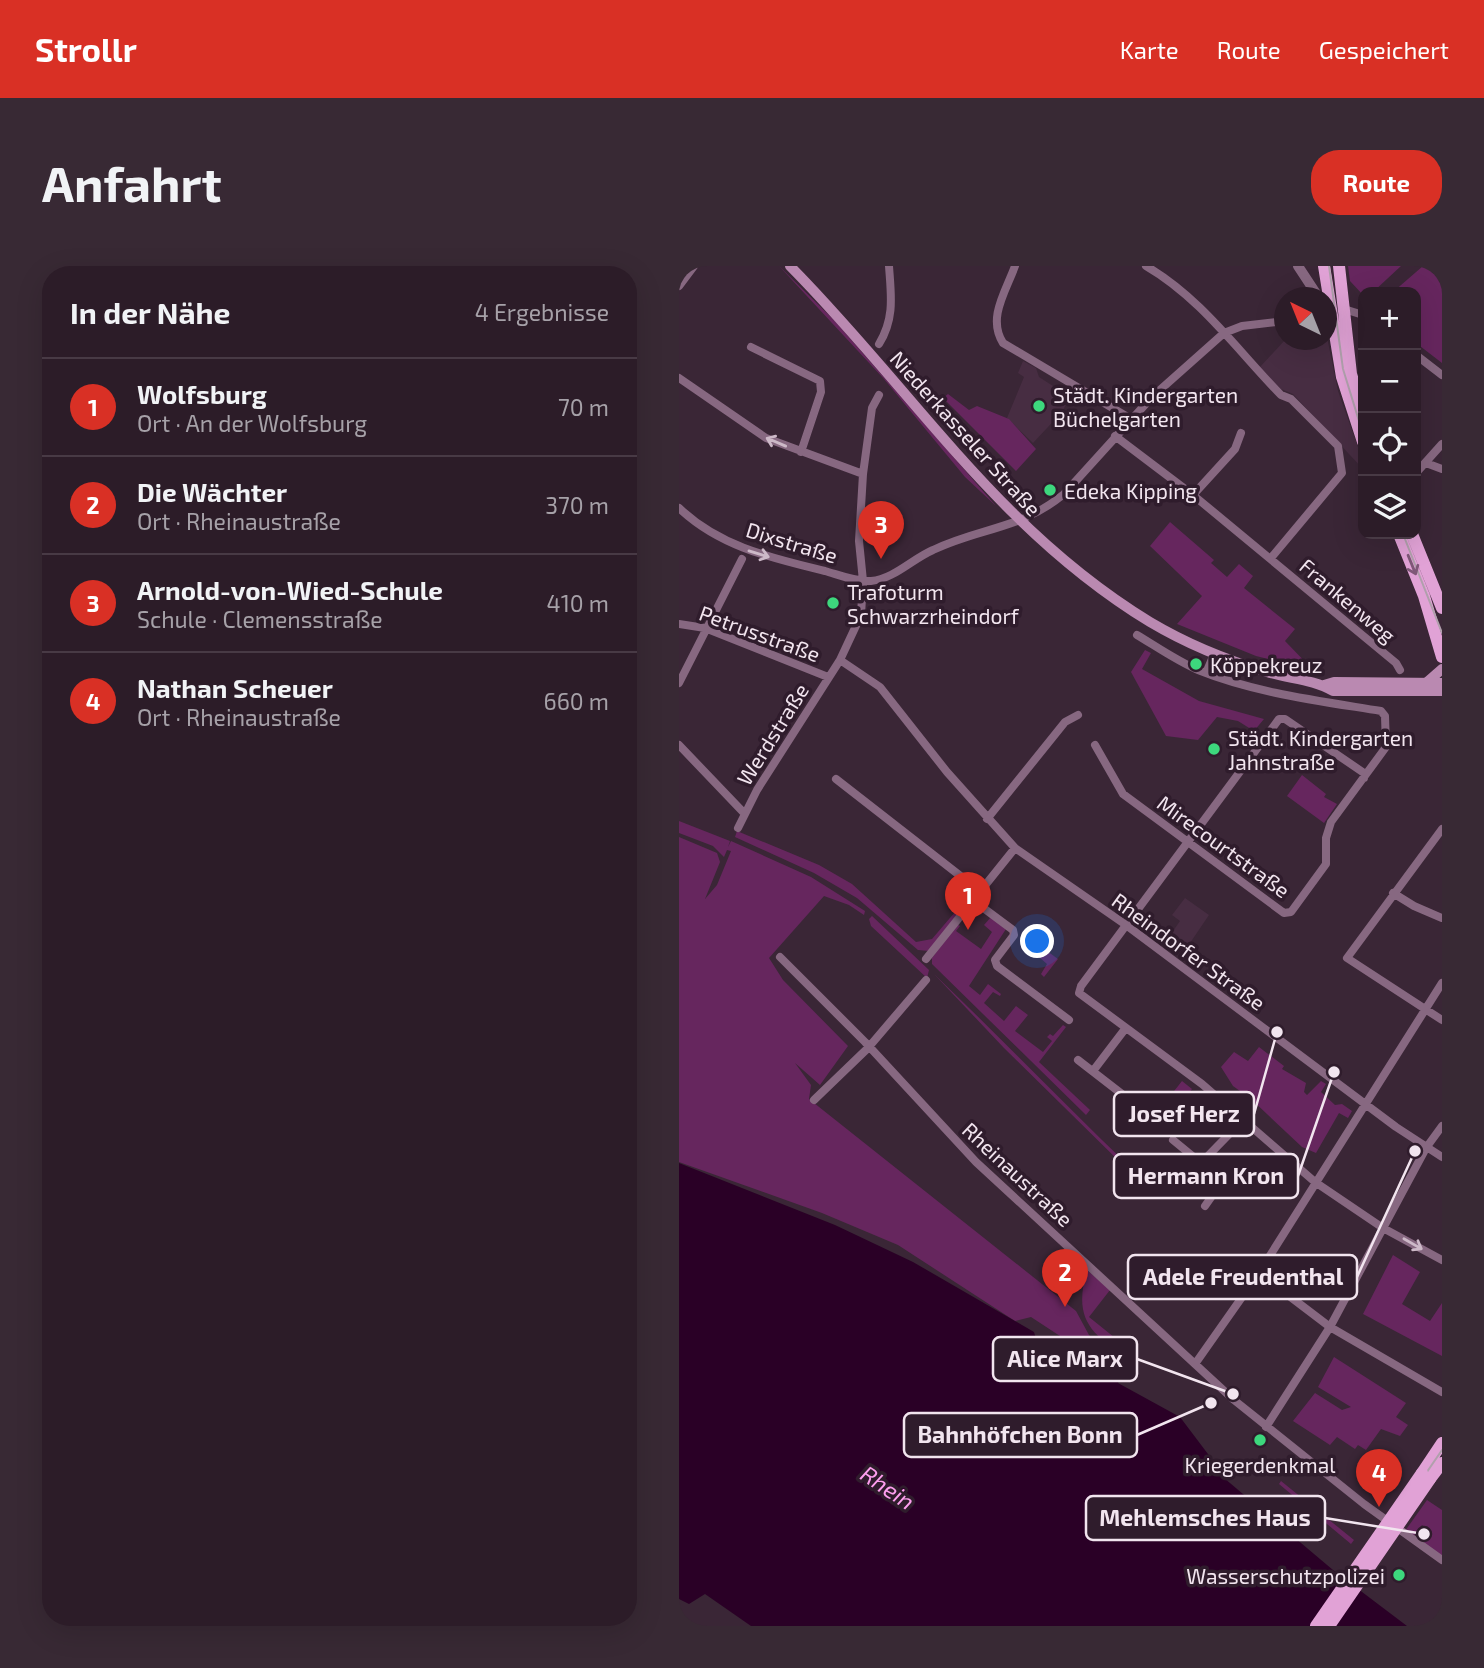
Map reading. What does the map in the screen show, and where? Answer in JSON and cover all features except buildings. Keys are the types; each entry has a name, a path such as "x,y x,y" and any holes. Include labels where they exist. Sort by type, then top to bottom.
{"main road":[{"name":"Niederkasseler Straße","path":"790,266 949,447 1019,522 1105,592 1151,623 1217,655 1271,673 1324,685 1334,682 1442,691"},
{"path":"1324,266 1326,287"},
{"path":"1339,266 1351,374 1358,397"},
{"path":"1336,350 1358,427"},
{"path":"1401,539 1424,596 1442,657"},
{"path":"1414,539 1442,608"},
{"path":"1442,668 1425,688 1442,698"},
{"name":"Niederkasseler Straße","path":"1425,688 1442,682"},
{"path":"1329,1626 1426,1476 1442,1443"},
{"path":"1316,1626 1426,1476 1442,1463"}],"street":[{"path":"679,286 694,266"},
{"path":"879,344 889,328 892,312 889,266"},
{"path":"1015,266 995,317 997,335 1003,343 1131,419"},
{"path":"1146,266 1187,295 1219,324 1224,333"},
{"path":"1298,266 1311,287"},
{"path":"1337,310 1358,313"},
{"path":"863,581 884,579 936,548 1019,522 1048,507 1064,494 1131,419 1224,333 1242,326 1274,322"},
{"name":"Frankenweg","path":"1224,333 1281,394 1338,446 1342,473 1271,558"},
{"path":"751,347 820,381 821,392 801,452"},
{"path":"1421,359 1442,375"},
{"path":"679,378 766,438 863,474"},
{"name":"Werdstraße","path":"738,828 744,813 840,660 861,615 863,581 859,541 863,474 872,408 879,395"},
{"path":"1193,495 1235,449 1241,433"},
{"name":"Frankenweg","path":"1115,436 1271,558 1400,670"},
{"path":"1421,468 1442,444"},
{"path":"1435,452 1440,468"},
{"path":"1426,463 1440,468"},
{"name":"Dixstraße","path":"679,508 705,528 746,550 863,581"},
{"path":"679,682 742,559"},
{"name":"Petrusstraße","path":"679,624 705,628 828,677"},
{"path":"1137,635 1210,674 1323,703 1384,712 1386,747 1364,778"},
{"path":"1210,674 1217,655"},
{"name":"Rheindorfer Straße","path":"840,660 880,687 1015,848 1126,925 1366,1104 1442,1157"},
{"path":"988,819 1065,722 1078,715"},
{"path":"1364,778 1364,773 1349,762 1285,719 1279,719 1186,841 1079,993 1198,1081 1315,1182 1383,1228 1442,1260"},
{"path":"679,744 744,813"},
{"name":"Mirecourtstraße","path":"1095,745 1123,794 1284,913 1291,912 1326,864 1328,828 1364,778"},
{"path":"837,779 981,892"},
{"path":"1442,829 1347,958 1442,1020"},
{"path":"926,959 1015,848"},
{"path":"1393,893 1442,918"},
{"path":"974,901 1013,930 1014,935 995,960 997,966 1069,1020"},
{"name":"Rheinaustraße","path":"780,957 865,1042 867,1048 976,1162 1195,1364 1266,1427 1380,1516 1442,1560"},
{"path":"814,1100 867,1048 926,981"},
{"path":"1195,1364 1259,1273 1442,983"},
{"path":"1093,1071 1125,1029"},
{"path":"1078,1060 1140,1108"},
{"path":"1201,1163 1242,1121"},
{"path":"1266,1427 1330,1327 1426,1148 1442,1126"},
{"path":"1173,1140 1201,1163 1220,1189 1205,1206"},
{"path":"1259,1273 1330,1327 1442,1392"}],"shaded area":[{"path":"779,266 834,320 996,506 965,477 884,379"},
{"path":"1348,266 1401,266 1378,287 1358,287 1358,290 1350,281"},
{"path":"1423,266 1442,266 1442,363 1421,347 1421,287 1399,287"},
{"path":"1276,350 1330,350 1338,391 1358,447 1358,464 1293,394 1281,389 1259,368"},
{"name":"Städt. Kindergarten Büchelgarten","path":"1023,361 1036,368 1039,377 1070,397 1062,412 1033,443 1007,418 1024,377 1018,373"},
{"path":"948,394 969,410 977,406 1009,419 1036,449 1016,471 943,398"},
{"path":"1170,522 1214,560 1211,563 1227,577 1239,564 1253,576 1244,588 1295,629 1285,641 1313,670 1256,656 1177,624 1202,596 1150,546"},
{"path":"1145,650 1151,653 1142,669 1199,701 1264,719 1254,731 1238,721 1217,717 1198,740 1166,736 1131,672"},
{"path":"1302,775 1326,794 1324,797 1337,804 1324,823 1287,796"},
{"path":"679,821 730,841 728,847 731,841 811,877 865,911 864,915 849,905 824,896 769,958 783,980 848,1046 820,1085 795,1063 811,1085 809,1099 1076,1311 1089,1335 1112,1355 1060,1336 1031,1317 1015,1321 898,1245 822,1213 679,1162 679,837 717,853 720,862 705,899 717,885 731,851 727,850 724,857 713,846 679,833"},
{"path":"737,831 819,865 852,884 916,942 932,939 967,898 971,900 929,951 918,950 857,898 814,873 735,837"},
{"path":"1185,898 1209,915 1188,946 1171,934 1180,921 1172,915"},
{"path":"872,916 929,970 927,978 871,926 869,919"},
{"path":"991,917 1006,929 969,986 980,995 988,984 1001,994 1000,996 993,992 984,1003 1004,1021 1016,1006 1028,1015 1015,1031 1043,1052 1052,1041 1047,1037 1050,1034 1053,1036 1063,1025 1066,1027 1039,1062 1090,1110 1086,1115 932,964 932,958 957,924 960,926 956,931 981,949 992,932 984,925"},
{"path":"1025,941 1033,945 1030,949 1033,951 1036,943 1058,959 1044,977 1041,974 1047,964 1023,943"},
{"path":"934,974 1129,1166 1126,1168 1004,1048"},
{"path":"1259,1047 1284,1066 1282,1069 1306,1083 1304,1092 1307,1095 1321,1081 1326,1084 1321,1092 1335,1105 1342,1104 1352,1111 1348,1118 1339,1113 1316,1153 1302,1147 1251,1099 1233,1086 1221,1067 1234,1052 1248,1061"},
{"path":"1182,1081 1192,1089 1170,1117 1160,1109"},
{"path":"1393,1255 1420,1272 1402,1304 1430,1321 1442,1303 1442,1356 1363,1314"},
{"path":"1087,1270 1110,1290 1089,1317 1135,1354 1130,1359 1104,1341 1088,1324 1082,1301"},
{"path":"1334,1357 1406,1403 1396,1417 1408,1425 1400,1436 1381,1429 1366,1450 1358,1445 1355,1449 1337,1437 1330,1445 1293,1421 1315,1393 1342,1410 1351,1407 1318,1387"},
{"path":"1281,1481 1354,1540 1351,1544 1279,1484"},
{"path":"1427,1500 1442,1510 1442,1558 1422,1543 1429,1540 1432,1532 1422,1525 1413,1537 1405,1531"}],"water":[{"name":"Rhein","path":"679,1163 835,1225 913,1262 1034,1332 1036,1339 1121,1378 1118,1383 1180,1417 1214,1462 1211,1467 1333,1570 1407,1626 751,1626 705,1594 689,1604 679,1599"}],"tram line":[{"path":"1329,266 1343,369 1358,418"},
{"path":"1405,539 1442,633"},
{"path":"1321,1626 1442,1450"}],"place":[{"name":"Städt. Kindergarten Büchelgarten","path":"1039,406"},
{"name":"Edeka Kipping","path":"1050,490"},
{"name":"Arnold-von-Wied-Schule","path":"881,559"},
{"name":"Trafoturm Schwarzrheindorf","path":"833,603"},
{"name":"Köppekreuz","path":"1196,664"},
{"name":"Städt. Kindergarten Jahnstraße","path":"1214,749"},
{"name":"Wolfsburg","path":"968,930"},
{"name":"Josef Herz","path":"1277,1032"},
{"name":"Hermann Kron","path":"1334,1072"},
{"name":"Adele Freudenthal","path":"1415,1151"},
{"name":"Die Wächter","path":"1065,1307"},
{"name":"Alice Marx","path":"1233,1394"},
{"name":"Bahnhöfchen Bonn","path":"1211,1403"},
{"name":"Kriegerdenkmal","path":"1260,1440"},
{"name":"Nathan Scheuer","path":"1379,1507"},
{"name":"Mehlemsches Haus","path":"1424,1534"},
{"name":"Wasserschutzpolizei","path":"1399,1575"}]}
